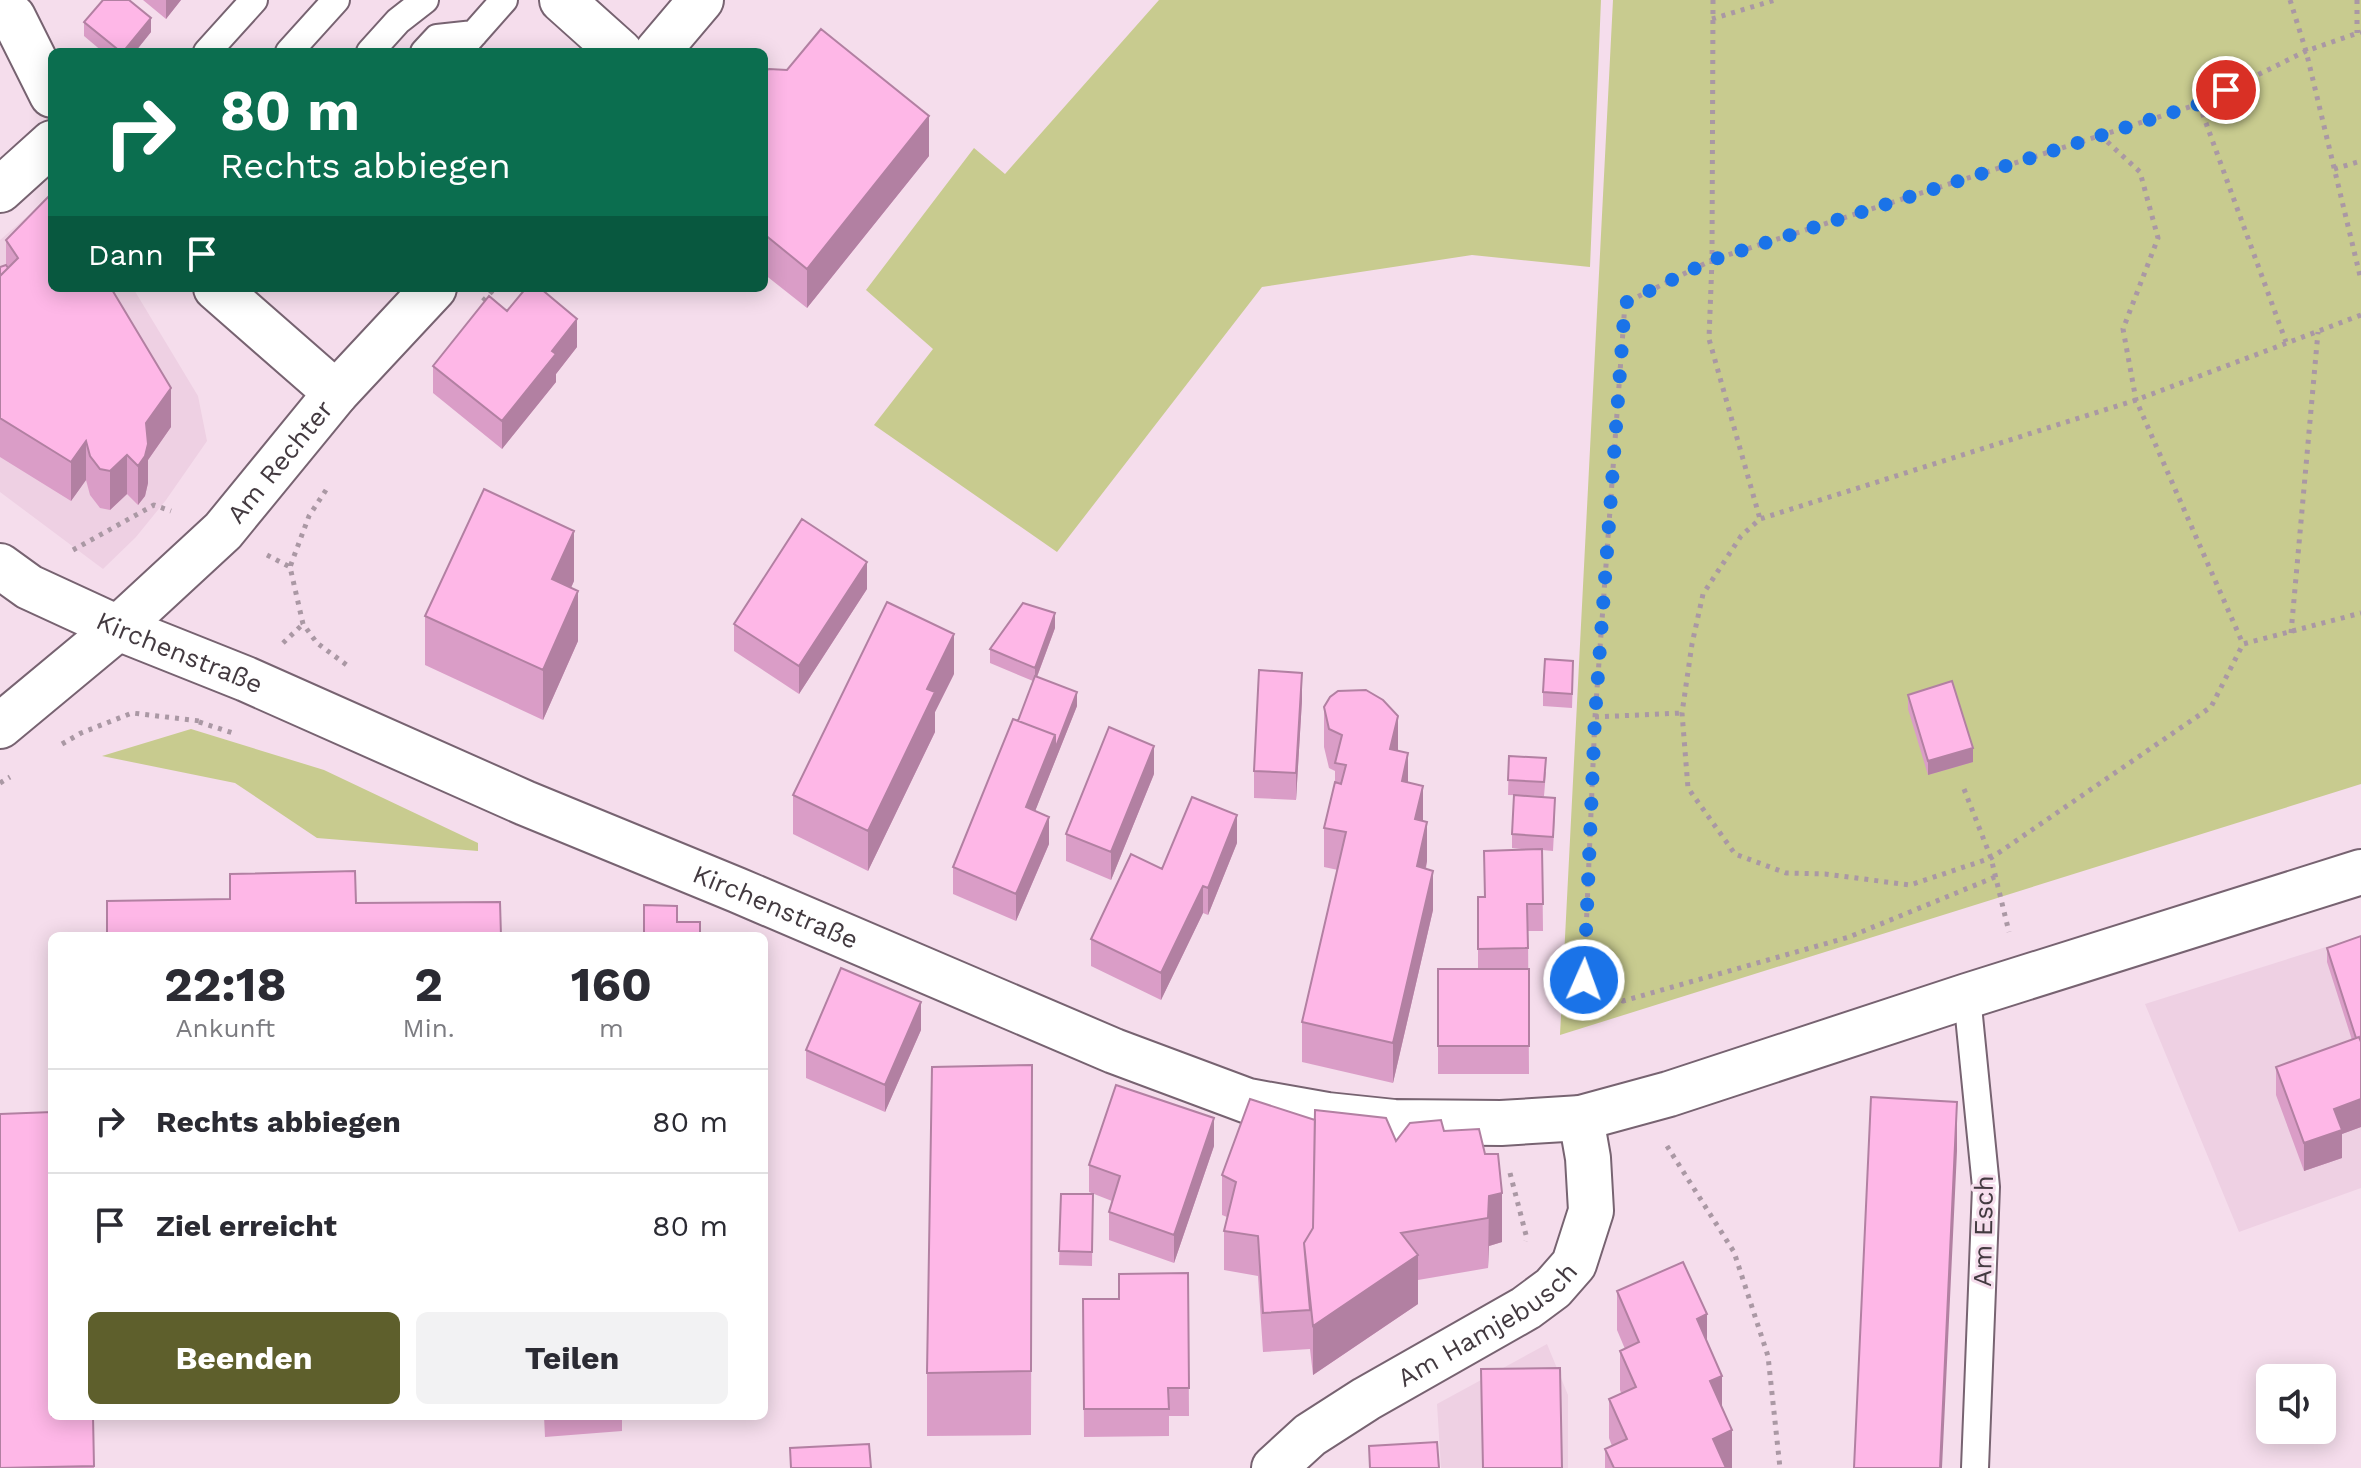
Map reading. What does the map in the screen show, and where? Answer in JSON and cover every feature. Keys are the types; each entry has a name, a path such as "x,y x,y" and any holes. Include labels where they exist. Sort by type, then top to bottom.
{"street":[{"path":"562,0 616,48"},
{"path":"660,48 701,0"},
{"path":"0,7 13,17 48,87"},
{"path":"0,190 48,147"},
{"name":"Am Rechter","path":"0,726 118,628 223,531 336,393 430,292"},
{"path":"239,296 336,393"},
{"name":"Kirchenstraße","path":"0,566 29,587 118,628 246,679 525,803 1114,1051 1248,1101 1327,1115 1394,1122 1501,1123 1581,1118"},
{"path":"1581,1118 1669,1094 2361,872"},
{"name":"Am Hamjebusch","path":"1274,1468 1310,1435 1526,1308 1553,1288 1574,1264 1591,1211 1588,1158 1581,1118"}],"lane":[{"path":"211,48 254,0"},
{"path":"293,48 336,0"},
{"path":"374,48 398,21 425,0"},
{"path":"428,48 437,38 466,43 504,0"},
{"name":"Am Esch","path":"1967,996 1986,1187 1975,1468"}],"path":[{"path":"1713,0 1709,339 1760,519"},
{"path":"1712,19 1775,0"},
{"path":"2290,0 2306,51 2361,280"},
{"path":"1995,877 1849,937 1623,1001 1584,980 1595,717 1625,303 1712,260 2199,104 2306,51 2359,33 2357,0"},
{"path":"2199,104 2286,342"},
{"path":"2100,135 2140,172 2158,238 2123,329 2136,400 2243,644"},
{"path":"2334,169 2361,161"},
{"path":"2243,644 2211,707 1991,858 1910,885 1825,874 1786,873 1735,854 1688,788 1682,713 1703,594 1741,536 1760,519 2136,400 2361,315"},
{"path":"2291,633 2318,332"},
{"path":"290,567 303,624"},
{"path":"2243,644 2361,613"},
{"path":"54,749 81,733 132,713 199,722 246,679"},
{"path":"1595,717 1682,713"},
{"path":"0,783 15,774"},
{"path":"1964,789 1991,858 2010,937"},
{"path":"1664,1141 1734,1252 1768,1356 1780,1468"}],"shaded area":[{"path":"48,198 48,292 135,292 198,396 207,441 136,537 103,569 0,492 0,240"},
{"path":"2361,936 2361,1188 2239,1232 2145,1004"},
{"path":"1547,1344 1568,1395 1568,1468 1441,1468 1437,1404"}],"green space":[{"path":"1159,0 1601,0 1590,267 1472,255 1262,287 1057,552 874,425 933,349 866,290 974,148 1005,174"},
{"path":"1613,0 2361,0 2361,784 1560,1035"},
{"path":"191,729 324,770 478,843 478,851 317,838 235,783 102,756"}],"building":[{"path":"103,0 129,0 151,18 126,48 116,48 84,22"},
{"path":"821,29 929,116 807,269 768,237 768,69 787,70"},
{"path":"48,197 48,292 113,292 171,388 146,423 148,444 138,466 127,455 110,471 100,469 90,456 86,441 71,462 0,418 0,276 18,258 6,240"},
{"path":"6,265 8,268 0,276 0,267"},
{"path":"523,292 545,292 577,319 552,351 556,354 502,421 433,366 489,296 507,311"},
{"path":"484,489 574,531 552,579 578,591 543,670 425,616"},
{"path":"802,519 867,562 799,666 734,624"},
{"path":"887,602 954,634 927,689 935,692 868,831 793,795"},
{"path":"1023,603 1055,613 1035,668 990,649"},
{"path":"1545,659 1573,661 1572,694 1543,692"},
{"path":"1259,670 1302,673 1296,773 1254,771"},
{"path":"1035,676 1077,692 1055,749 1055,735 1018,721"},
{"path":"1952,681 1973,748 1928,761 1908,695"},
{"path":"1366,690 1383,700 1398,716 1390,749 1408,753 1402,781 1423,786 1415,819 1427,822 1417,866 1433,871 1393,1043 1302,1022 1346,832 1324,828 1335,782 1341,784 1346,765 1335,763 1342,735 1329,729 1324,707 1338,691"},
{"path":"1013,719 1055,735 1026,807 1049,817 1016,894 953,867"},
{"path":"1109,727 1154,746 1111,852 1066,834"},
{"path":"1509,756 1546,758 1544,782 1508,780"},
{"path":"1514,795 1555,798 1553,837 1512,834"},
{"path":"1192,797 1237,815 1208,888 1203,886 1161,973 1091,939 1131,854 1162,869"},
{"path":"1542,849 1543,904 1527,904 1528,948 1478,949 1478,897 1485,897 1484,851"},
{"path":"355,871 356,903 500,902 501,932 107,932 107,901 230,899 230,874"},
{"path":"644,905 677,906 677,922 700,922 700,932 644,932"},
{"path":"2361,936 2361,1042 2359,1037 2356,1038 2327,948"},
{"path":"841,968 921,1002 885,1085 806,1050"},
{"path":"1438,969 1529,969 1529,1046 1438,1046"},
{"path":"2359,1037 2361,1099 2334,1109 2342,1130 2304,1143 2276,1067"},
{"path":"1032,1065 1031,1371 927,1373 932,1067"},
{"path":"1116,1085 1214,1118 1174,1235 1109,1212 1120,1176 1089,1165"},
{"path":"1871,1097 1957,1102 1940,1468 1854,1468"},
{"path":"1250,1099 1315,1120 1313,1228 1304,1243 1310,1310 1263,1313 1258,1236 1224,1231 1236,1182 1222,1175"},
{"path":"1315,1110 1386,1118 1396,1141 1410,1123 1441,1120 1444,1131 1479,1129 1485,1154 1498,1154 1502,1193 1489,1196 1488,1218 1401,1233 1418,1255 1313,1326 1304,1243 1313,1228"},
{"path":"48,1112 48,1420 93,1420 94,1466 0,1468 0,1114"},
{"path":"1061,1194 1093,1194 1092,1252 1059,1251"},
{"path":"1683,1262 1707,1314 1697,1319 1722,1376 1710,1381 1732,1430 1713,1439 1726,1468 1614,1468 1605,1449 1627,1439 1609,1399 1636,1387 1620,1351 1639,1342 1617,1291"},
{"path":"1188,1273 1189,1388 1168,1388 1169,1409 1084,1409 1083,1299 1119,1299 1119,1274"},
{"path":"1560,1368 1562,1468 1483,1468 1481,1369"},
{"path":"1437,1442 1439,1468 1370,1468 1369,1446"},
{"path":"869,1444 871,1468 791,1468 790,1448"}],"route":[{"path":"1584,980 1595,717 1625,303 1712,260 2199,104 2226,90"}]}
